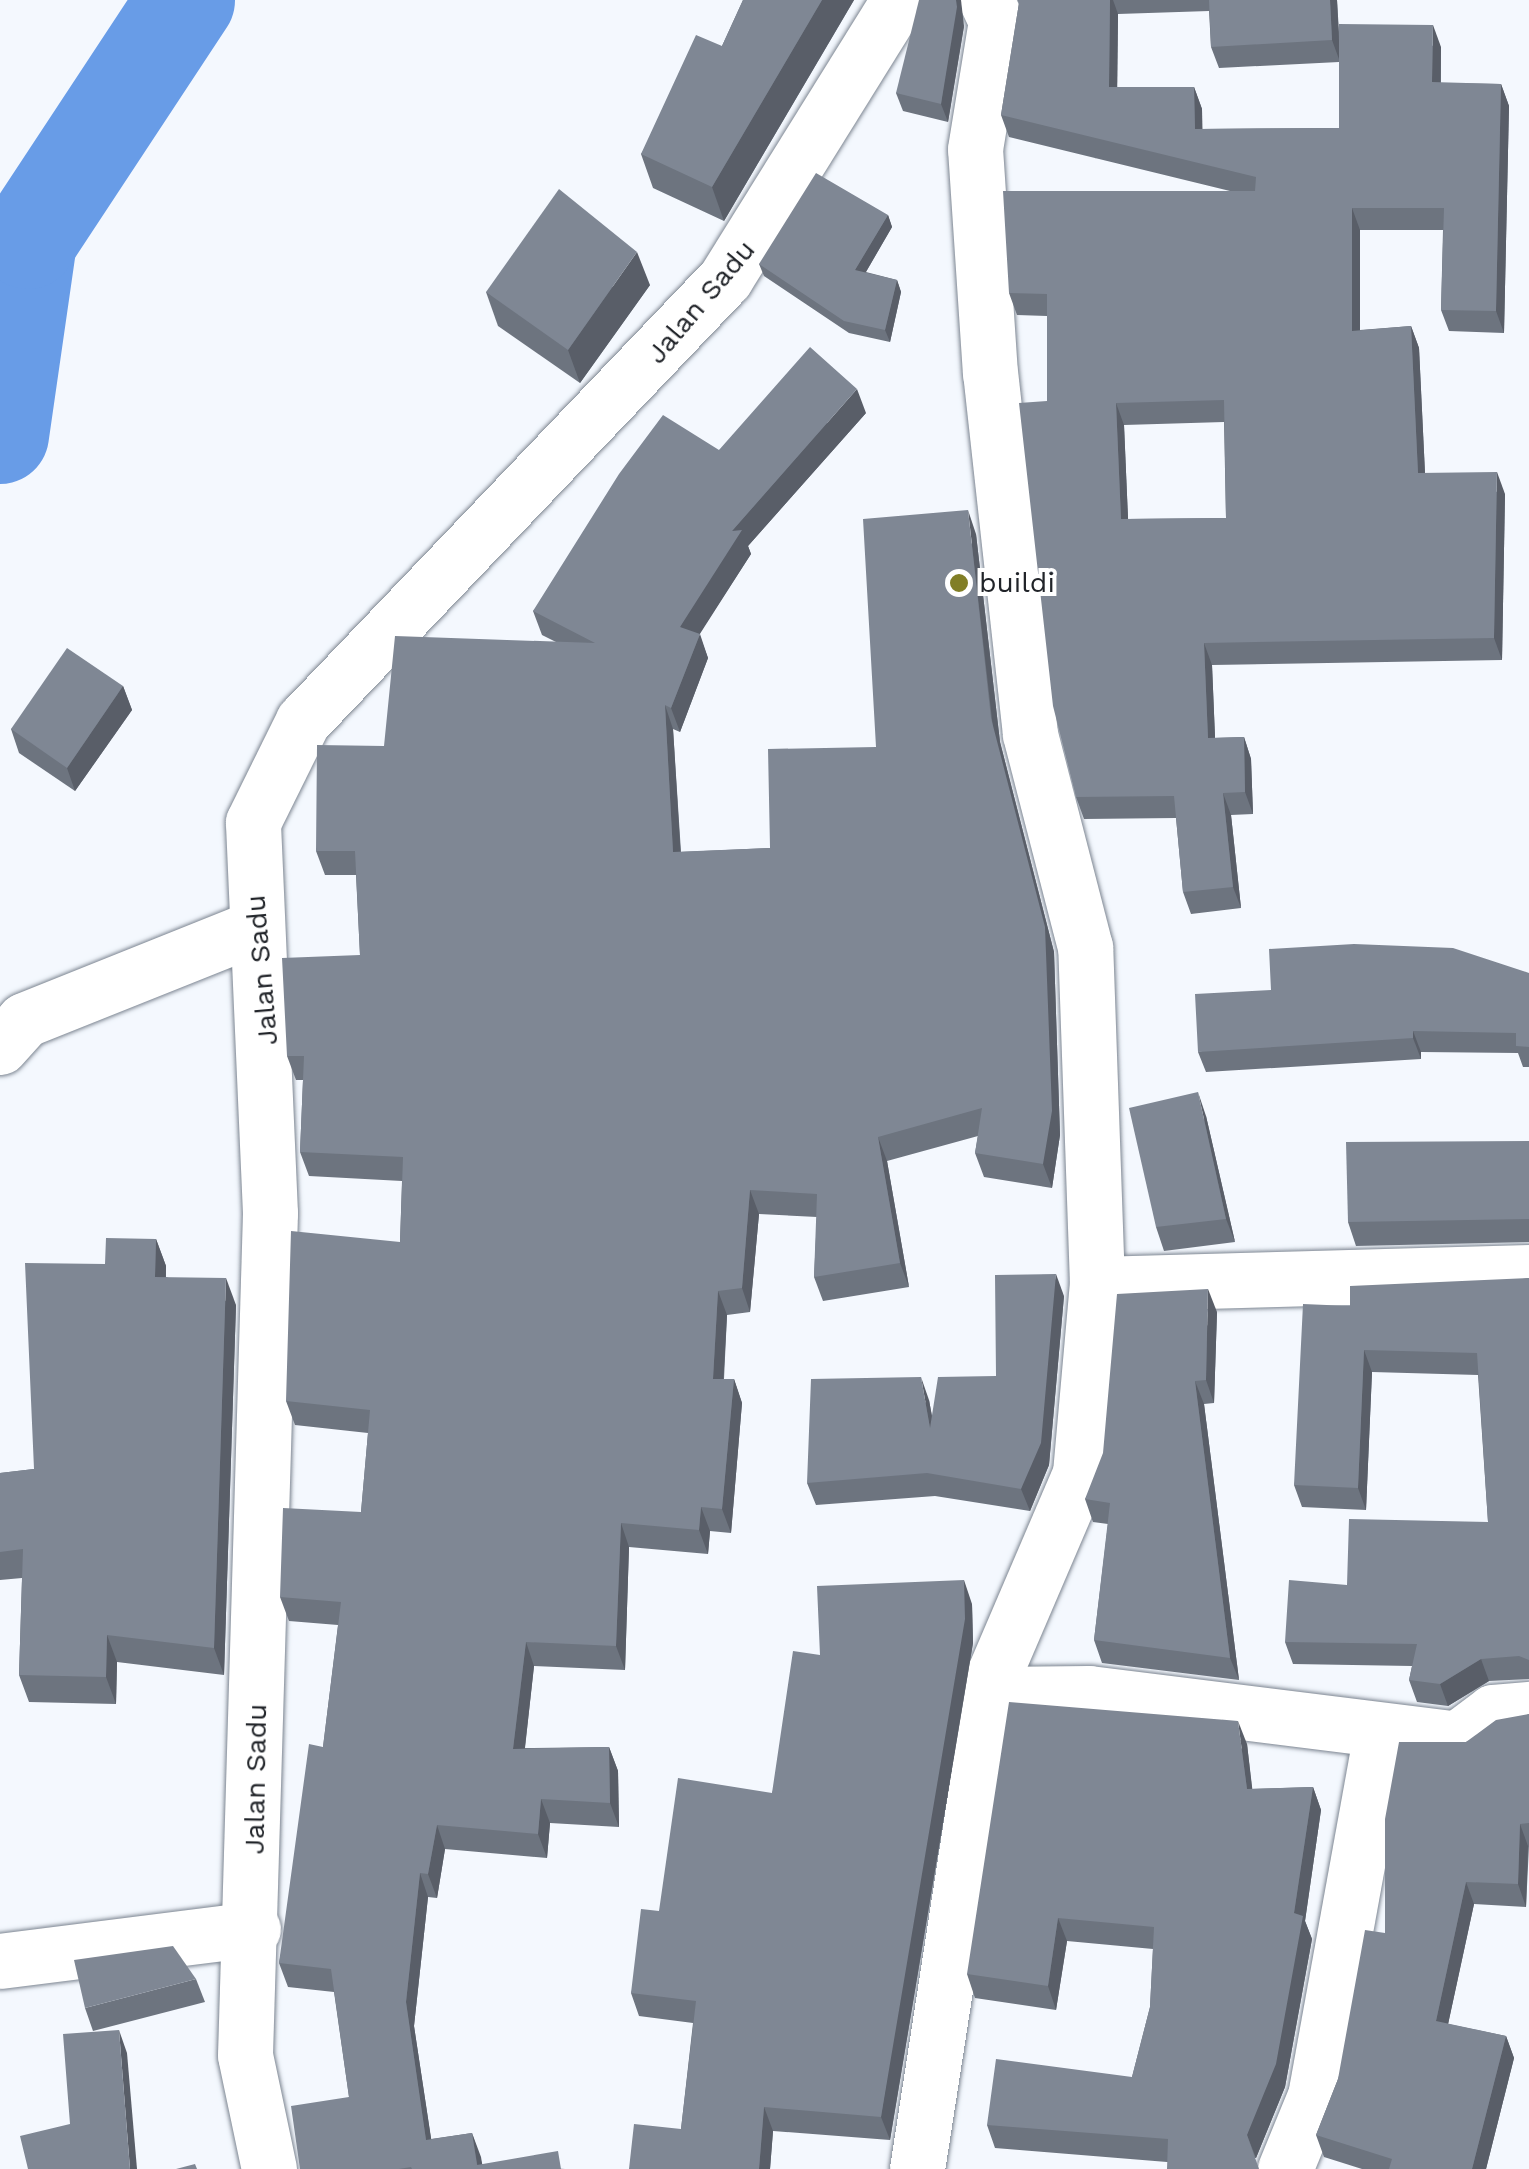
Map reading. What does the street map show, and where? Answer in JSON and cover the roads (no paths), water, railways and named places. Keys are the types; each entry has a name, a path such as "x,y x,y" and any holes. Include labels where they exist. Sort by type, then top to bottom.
{"street":[{"name":"Jalan Sadu","path":"269,2169 245,2055 253,1930 271,1095 254,928 253,822 303,721 725,279 899,0"},
{"path":"916,2169 992,1694 1080,1472 1097,1284 1085,948 1030,734 990,374 975,149 996,21 986,0"},
{"path":"0,1047 24,1020 254,928"},
{"path":"1097,1284 1529,1272"},
{"path":"992,1694 1089,1693 1457,1740 1494,1712 1529,1709"},
{"path":"1285,2169 1315,2096 1381,1733"},
{"path":"0,1961 253,1930"}],"waterway":[{"path":"0,435 28,240 186,0"}],"place":[{"name":"buildi","path":"959,583"}]}
